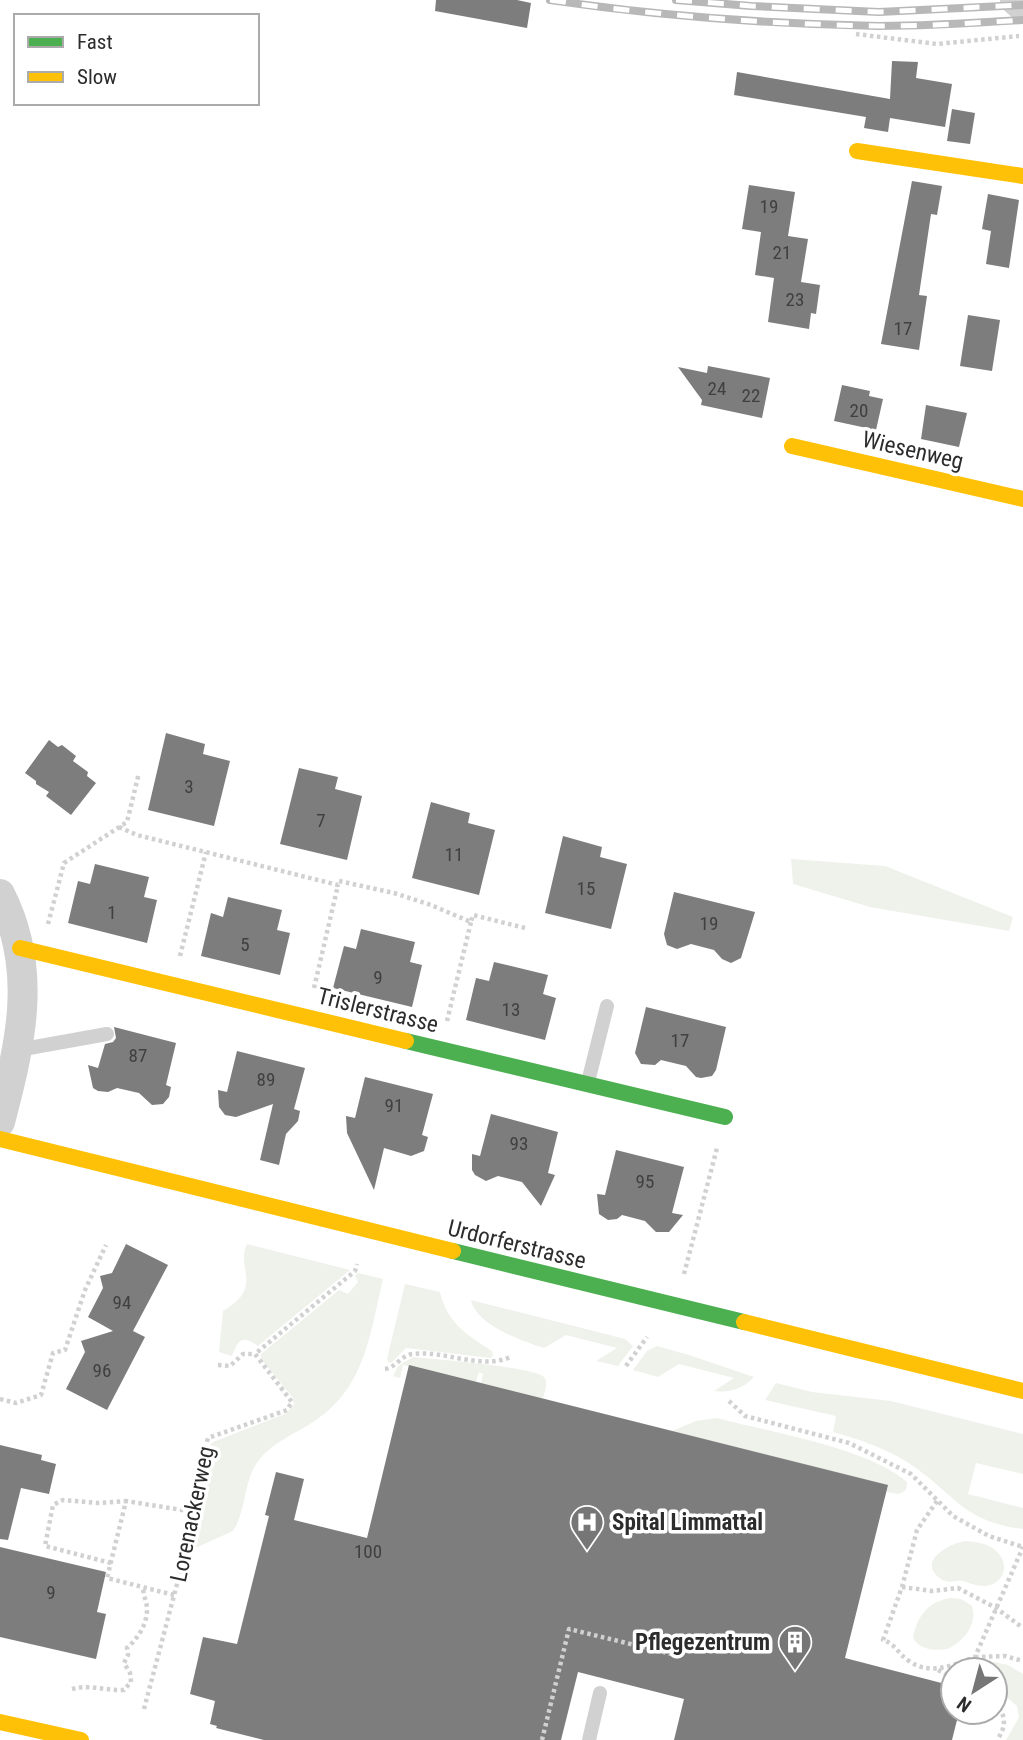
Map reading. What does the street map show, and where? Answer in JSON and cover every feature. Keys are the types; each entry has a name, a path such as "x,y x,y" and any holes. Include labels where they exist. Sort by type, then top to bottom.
{"street":[{"path":"1015,0 1023,7"},
{"path":"858,151 1023,176"},
{"name":"Wiesenweg","path":"792,446 1023,499"},
{"path":"0,894 30,950 18,1050 0,1122"},
{"name":"Trislerstrasse","path":"30,950 725,1117"},
{"name":"Urdorferstrasse","path":"0,1139 1023,1391"},
{"path":"0,1722 81,1740"}],"lane":[{"path":"587,1084 607,1006"},
{"path":"18,1050 107,1034"},
{"path":"589,1740 600,1693"}],"path":[{"path":"856,34 937,44 1023,36"},
{"path":"30,950 64,863 127,822 139,773"},
{"path":"119,827 137,835 338,885"},
{"path":"173,984 206,852"},
{"path":"307,1016 339,881 394,892 471,922"},
{"path":"440,1049 473,915 525,928"},
{"path":"684,1274 725,1117"},
{"path":"0,1399 16,1403 41,1395 53,1353 65,1350 85,1290 106,1245"},
{"path":"218,1365 230,1366 243,1354 255,1354 355,1271 356,1264"},
{"path":"626,1366 647,1337"},
{"path":"385,1369 393,1368 408,1354 417,1353 471,1361 502,1361 511,1357"},
{"name":"Lorenackerweg","path":"144,1709 195,1516 188,1511 208,1438 287,1410 292,1402 255,1354"},
{"path":"729,1401 745,1416 849,1443 911,1474 953,1516 989,1536 1023,1547 975,1656"},
{"path":"111,1563 45,1546 52,1505 63,1500 98,1503 126,1501 188,1511"},
{"path":"126,1501 107,1578 174,1595"},
{"path":"937,1501 917,1530 902,1587 883,1640 892,1643 910,1662 937,1670"},
{"path":"72,1689 84,1685 115,1691 124,1690 131,1682 130,1673 124,1663 128,1655 127,1648 142,1632 147,1609 142,1595 143,1587"},
{"path":"902,1587 932,1591 958,1588 996,1608 1023,1628"},
{"path":"542,1740 569,1629 680,1656"}],"shaded area":[{"path":"791,859 885,866 1013,917 1009,931 870,907 793,884"},
{"path":"247,1244 350,1270 258,1346 248,1340 241,1340 232,1356 219,1352 223,1311 243,1294 246,1285 244,1253"},
{"path":"358,1273 383,1279 369,1338 356,1375 333,1406 316,1420 278,1443 259,1460 250,1477 241,1514 233,1531 191,1550 200,1507 196,1501 208,1448 213,1442 285,1414 294,1405 293,1398 261,1359 261,1354 339,1290 348,1294 358,1282 355,1276"},
{"path":"405,1284 440,1292 453,1320 492,1351 493,1356 490,1358 406,1348 391,1363 388,1362"},
{"path":"471,1300 625,1339 633,1346 618,1366 596,1361 617,1348 566,1335 544,1348 490,1324 481,1317"},
{"path":"657,1346 754,1377 730,1391 714,1391 734,1378 679,1364 658,1377 633,1370 647,1351"},
{"path":"413,1357 536,1373 545,1379 543,1399 481,1383 483,1374 479,1372 476,1382 403,1365 400,1378 393,1376 398,1366"},
{"path":"776,1383 812,1392 891,1401 1023,1434 1023,1474 976,1463 968,1494 1023,1508 1023,1529 1003,1526 974,1514 904,1460 854,1438 833,1432 836,1416 765,1400"},
{"path":"717,1418 843,1450 890,1470 907,1482 906,1490 899,1494 886,1492 672,1431 696,1421"},
{"path":"965,1541 986,1545 1001,1556 1004,1568 1001,1578 984,1586 963,1581 946,1581 934,1573 933,1560 937,1555"},
{"path":"950,1598 961,1599 972,1606 973,1619 968,1631 948,1649 933,1650 920,1645 913,1638 917,1623 930,1607"},
{"path":"1009,1666 1023,1674 1023,1740 1006,1740 1019,1717 1017,1706 1009,1699"}],"building":[{"path":"436,0 517,0 531,3 527,28 435,11"},
{"path":"892,61 918,62 916,78 952,84 945,127 890,118 888,132 864,128 866,117 734,95 737,72 890,99"},
{"path":"952,109 975,113 970,144 947,141"},
{"path":"912,181 942,186 937,215 931,214 919,295 927,296 919,350 881,344"},
{"path":"749,185 795,192 788,236 808,239 801,282 820,285 816,314 811,313 809,329 768,322 774,278 755,275 761,232 742,229"},
{"path":"988,194 1019,200 1009,268 986,264 991,231 982,229"},
{"path":"968,315 1000,320 992,371 960,366"},
{"path":"708,366 770,378 762,418 701,405 702,400 678,367 707,373"},
{"path":"842,385 870,391 869,396 883,399 876,430 834,421"},
{"path":"926,405 967,413 959,447 921,439"},
{"path":"166,733 205,744 203,754 230,761 214,826 148,810"},
{"path":"49,740 58,747 62,745 76,756 73,761 88,772 87,776 96,783 71,815 46,796 49,792 25,773"},
{"path":"299,768 338,777 335,789 362,796 347,860 280,844"},
{"path":"431,802 470,813 468,823 495,830 479,895 412,878"},
{"path":"563,836 602,847 600,857 627,864 611,929 545,913"},
{"path":"95,864 149,877 144,897 157,900 147,943 68,923 78,881 90,884"},
{"path":"674,892 755,912 741,958 731,963 722,959 714,950 691,944 677,949 667,945 664,934"},
{"path":"228,897 282,910 277,930 290,933 280,975 201,956 211,913 223,917"},
{"path":"361,929 415,942 410,962 422,965 412,1007 333,988 344,946 356,949"},
{"path":"494,962 548,975 543,994 556,998 545,1040 466,1020 476,978 489,981"},
{"path":"646,1007 726,1027 716,1070 712,1076 696,1077 686,1066 661,1060 655,1065 641,1064 635,1053"},
{"path":"114,1027 176,1043 166,1085 171,1087 169,1097 163,1104 152,1105 139,1093 117,1088 108,1092 93,1088 88,1065 98,1068 105,1044 116,1038"},
{"path":"237,1051 305,1068 294,1109 300,1111 298,1121 286,1134 279,1165 260,1160 273,1104 236,1117 225,1115 219,1107 218,1090 227,1092"},
{"path":"365,1077 433,1094 422,1135 428,1137 424,1151 411,1156 384,1148 374,1190 347,1133 346,1116 355,1118"},
{"path":"491,1114 558,1132 548,1173 555,1175 541,1206 522,1182 498,1176 486,1181 472,1170 472,1154 480,1156"},
{"path":"616,1150 684,1167 672,1213 683,1215 669,1232 656,1232 645,1221 622,1215 608,1220 599,1214 597,1194 605,1195"},
{"path":"126,1244 168,1265 133,1331 145,1337 107,1410 66,1389 85,1352 81,1341 113,1331 88,1317 103,1288 100,1276 112,1273"},
{"path":"409,1365 888,1485 845,1658 939,1682 939,1726 956,1726 952,1740 674,1740 684,1699 578,1672 561,1740 264,1740 216,1728 217,1726 210,1724 215,1701 190,1694 203,1637 237,1644 269,1516 265,1515 276,1472 304,1479 294,1520 367,1538"},
{"path":"0,1445 42,1455 41,1460 56,1464 49,1494 21,1488 8,1540 0,1539"},
{"path":"0,1547 106,1572 97,1612 106,1614 96,1659 0,1637"}],"railway":[{"path":"550,0 673,15 797,23 897,26 1023,20"},
{"path":"676,0 879,12 1023,5"}],"traffic: fast":[{"path":"406,1041 725,1117"},
{"path":"453,1251 744,1322"}],"traffic: slow":[{"path":"857,151 1023,176"},
{"path":"792,446 1023,499"},
{"path":"20,948 406,1041"},
{"path":"0,1139 453,1251"},
{"path":"744,1322 1023,1391"},
{"path":"0,1722 81,1740"}],"place":[{"name":"Spital Limmattal","path":"587,1552"},
{"name":"Pflegezentrum","path":"795,1672"}]}
